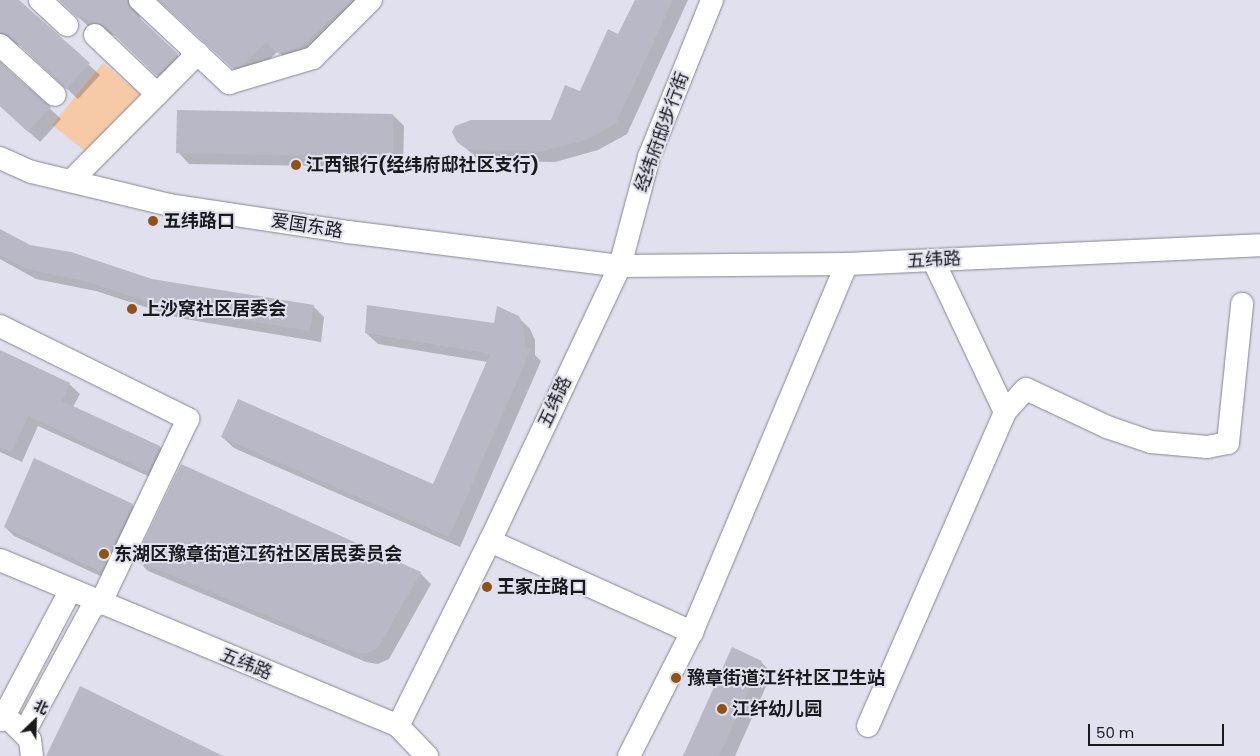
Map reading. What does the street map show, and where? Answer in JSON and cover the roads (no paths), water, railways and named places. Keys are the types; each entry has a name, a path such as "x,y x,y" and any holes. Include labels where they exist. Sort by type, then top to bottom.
{"street":[{"path":"40,0 67,25"},
{"path":"140,0 229,83 263,70 313,58 371,0"},
{"name":"经纬府邸步行街","path":"620,266 649,157 712,0"},
{"path":"95,35 157,94"},
{"path":"0,45 55,96"},
{"path":"71,182 198,53"},
{"name":"爱国东路","path":"0,158 32,172 169,205 348,232 620,266"},
{"name":"五纬路","path":"0,560 98,603 398,726 490,541 620,266 847,264 1260,245"},
{"path":"932,260 1005,412"},
{"path":"629,756 692,632 847,264"},
{"path":"868,726 1005,412 1026,389 1107,427 1151,442 1207,447 1228,443 1242,304"},
{"path":"0,326 188,419 98,603 25,731"},
{"path":"490,541 692,632"},
{"path":"32,756 30,740 25,731 17,724 1,720 70,591"},
{"path":"398,726 427,756"}],"place":[{"name":"江西银行(经纬府邸社区支行)","path":"296,165"},
{"name":"五纬路口","path":"153,221"},
{"name":"上沙窝社区居委会","path":"132,309"},
{"name":"东湖区豫章街道江药社区居民委员会","path":"104,554"},
{"name":"王家庄路口","path":"487,587"},
{"name":"豫章街道江纤社区卫生站","path":"676,678"},
{"name":"江纤幼儿园","path":"722,709"}]}
